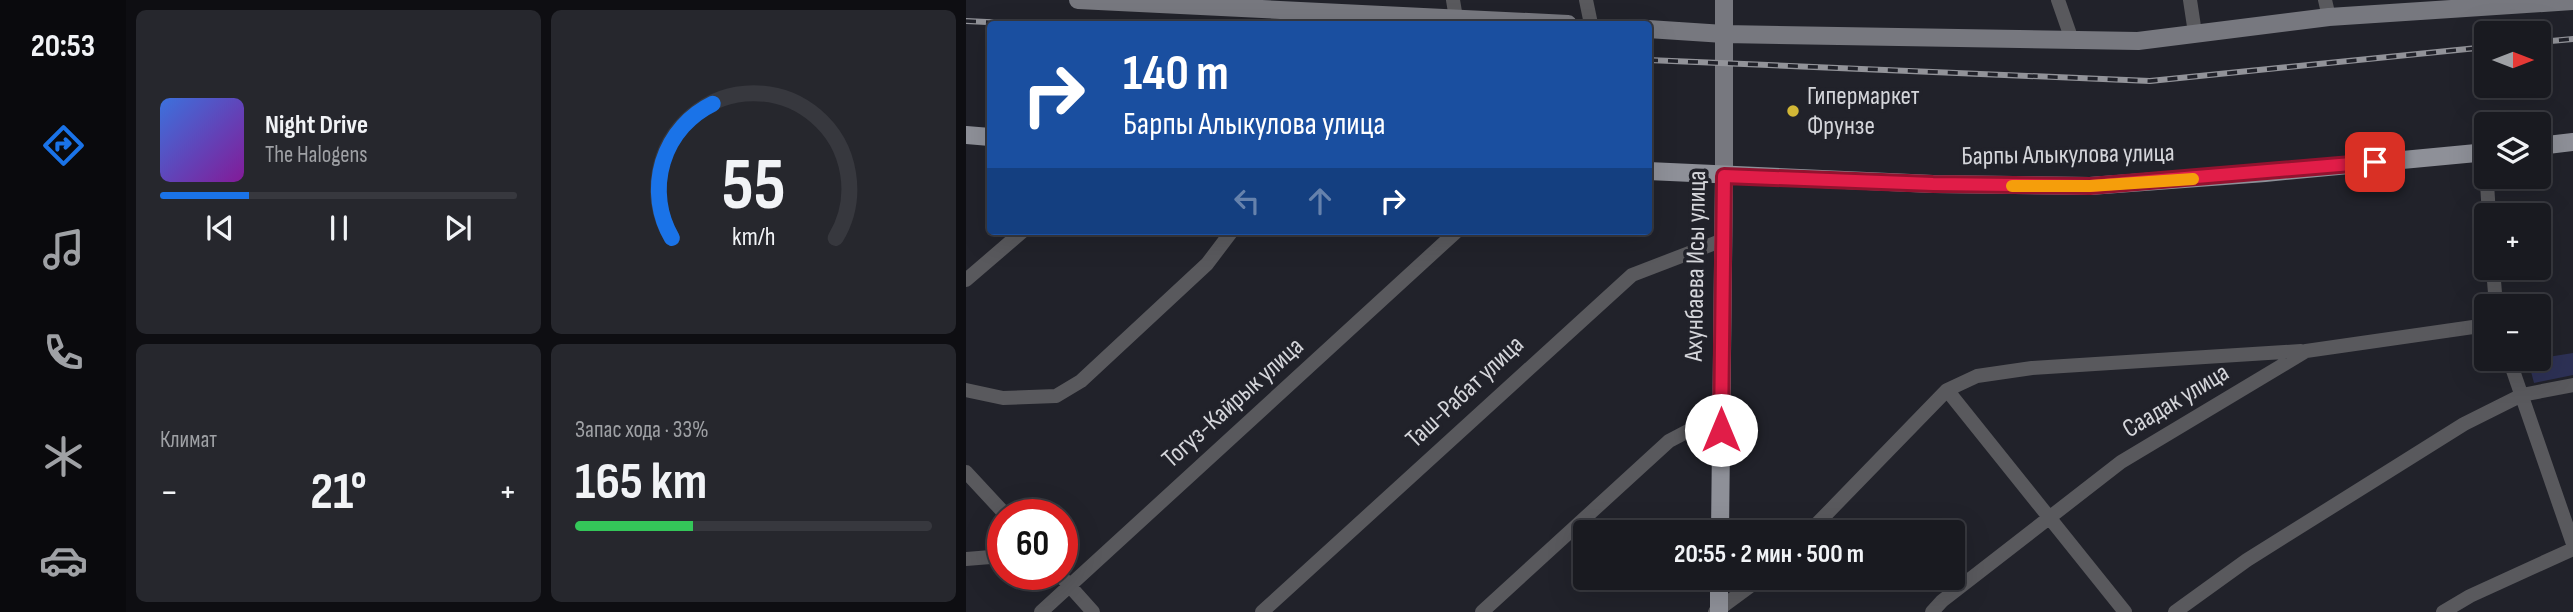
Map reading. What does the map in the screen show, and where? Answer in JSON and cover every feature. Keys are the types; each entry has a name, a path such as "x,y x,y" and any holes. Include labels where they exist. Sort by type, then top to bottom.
{"main road":[{"path":"966,135 987,137"},
{"path":"2551,145 2573,142"},
{"name":"Барпы Алыкулова улица","path":"1652,171 1933,184 2090,186 2474,153"},
{"name":"Ахунбаева Исы улица","path":"1720,520 1724,176"},
{"path":"1718,611 1719,590"}],"street":[{"path":"1078,0 1454,9 1545,21"},
{"path":"1586,0 1590,21"},
{"name":"Ахунбаева Исы улица","path":"1724,0 1724,176"},
{"path":"2058,0 2072,40"},
{"path":"2190,0 2195,33"},
{"path":"1652,29 1724,34 2138,41 2176,37 2327,9 2573,1"},
{"path":"966,281 1018,235"},
{"path":"966,390 1003,398 1056,396 1081,381 1207,264 1230,235"},
{"name":"Тогуз-Кайрык улица","path":"1078,578 1453,235"},
{"name":"Таш-Рабат улица","path":"1262,612 1632,275 1723,240"},
{"name":"Саадак улица","path":"1931,612 2121,462 2306,351 2474,327"},
{"path":"1821,520 1947,390 1978,376 2032,368 2306,351"},
{"path":"2442,612 2573,547 2513,371"},
{"path":"2175,612 2247,560 2464,424 2522,395 2573,384"},
{"path":"1947,390 2125,612"},
{"path":"1482,612 1669,441 1690,430 1721,430"},
{"path":"966,472 991,499"},
{"path":"966,559 987,557"},
{"name":"Тогуз-Кайрык улица","path":"1041,612 1065,590"},
{"path":"1073,590 1093,612"},
{"path":"1718,611 1745,590"}],"shaded area":[{"path":"2573,353 2573,375 2534,383 2531,371 2551,371 2551,356"}],"railway":[{"path":"966,21 987,22"},
{"path":"2552,41 2573,39"},
{"path":"1652,60 2150,81 2474,48"}],"slow traffic":[{"path":"2012,186 2090,186 2193,179"}],"place":[{"name":"Гипермаркет Фрунзе","path":"1793,111"}],"route":[{"path":"1721,430 1724,176 1933,184 2090,186 2375,162"}]}
